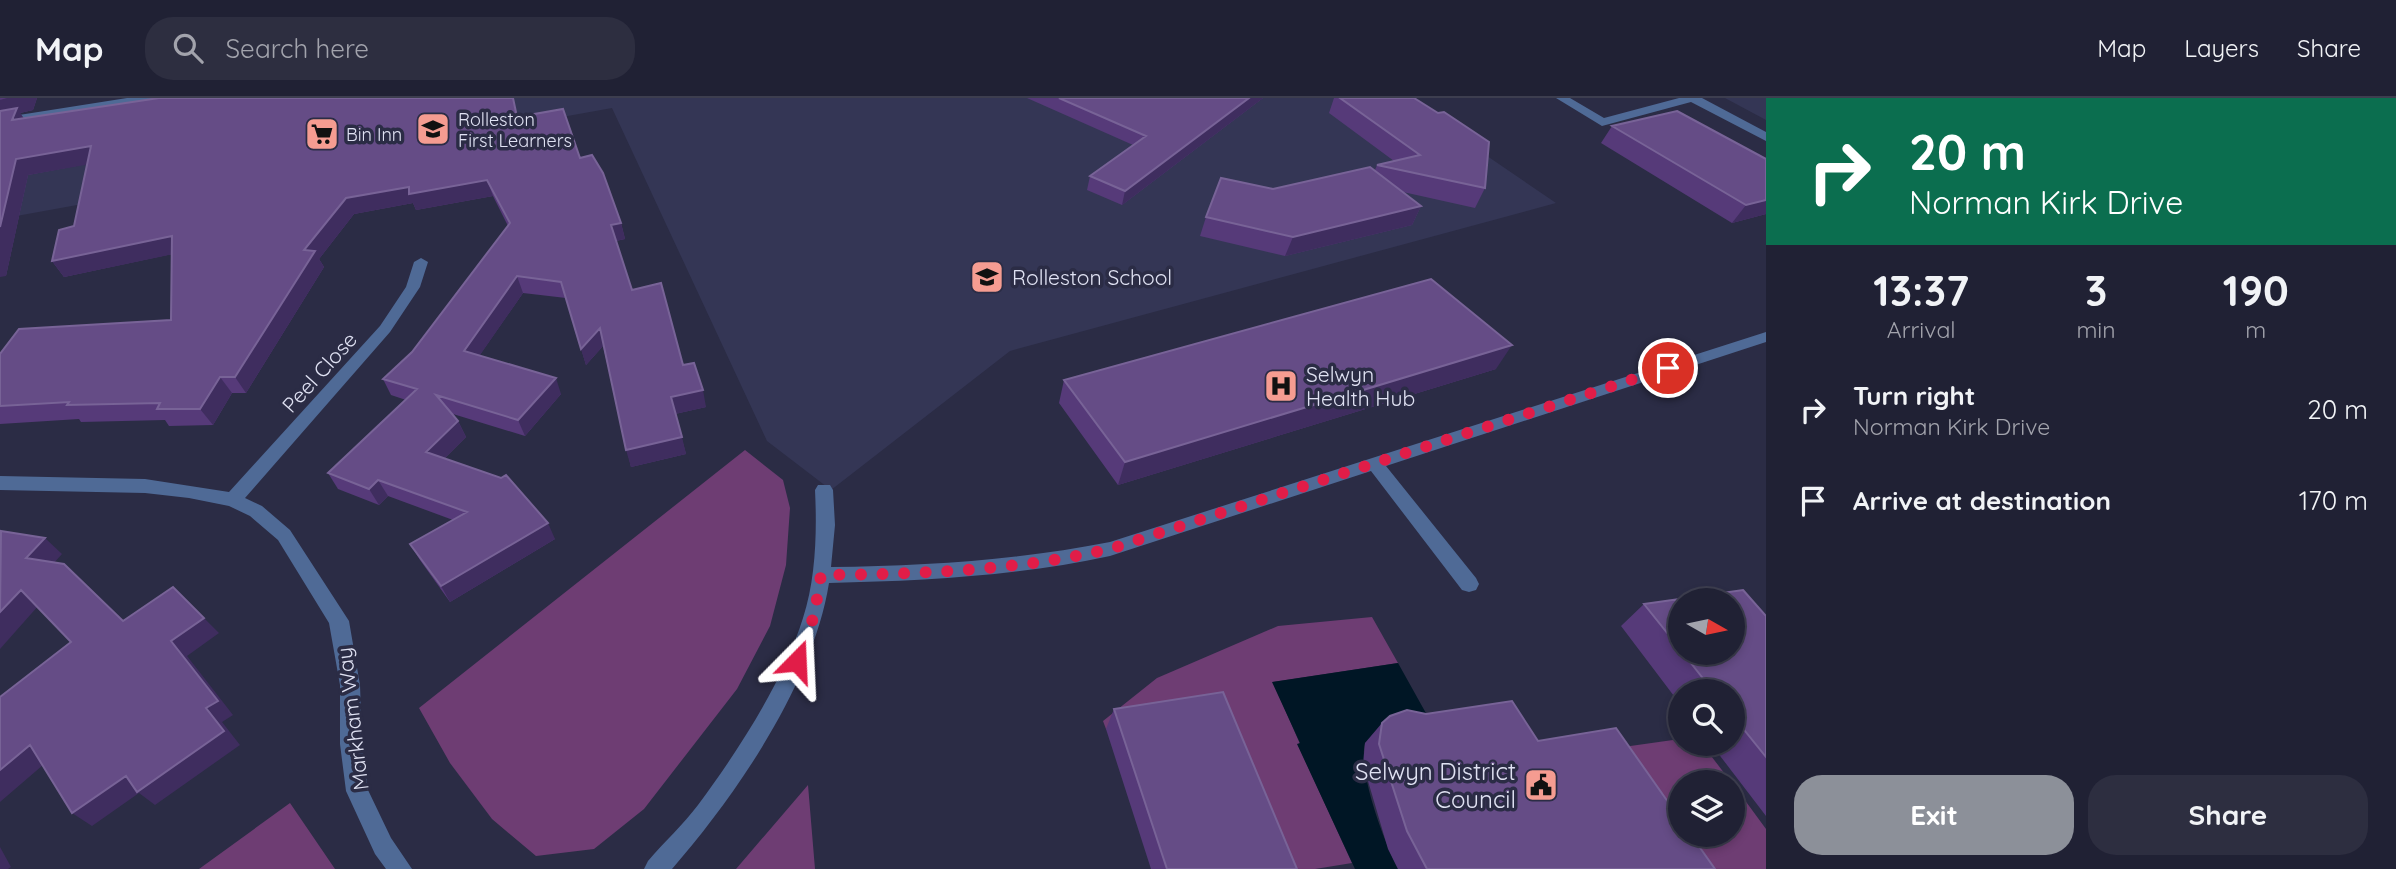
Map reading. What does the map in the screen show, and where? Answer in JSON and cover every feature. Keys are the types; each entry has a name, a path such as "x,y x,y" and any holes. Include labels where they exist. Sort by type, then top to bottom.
{"street":[{"path":"0,122 148,98"},
{"path":"1562,98 1602,122 1692,98 1766,137"},
{"name":"Peel Close","path":"233,500 385,330 413,287 421,262"},
{"path":"821,575 982,571 1067,559 1148,538 1766,337"},
{"path":"1374,463 1469,584"},
{"name":"Markham Way","path":"0,483 145,486 233,500 256,511 284,535 339,621 350,685 351,744 357,791 383,846 400,869"},
{"path":"656,869 705,814 756,735 797,661 814,616 821,575 826,525 824,490"}],"shaded area":[{"name":"Rolleston School","path":"252,98 1402,98 1556,203 1010,351 831,490 767,441 612,108 0,219 0,140"},
{"path":"1725,98 1766,98 1766,120"},
{"path":"745,450 783,480 790,508 786,565 770,626 737,689 644,809 594,849 536,856 492,819 450,763 419,708"},
{"path":"1372,617 1398,663 1273,682 1300,744 1298,745 1352,863 1315,869 1275,869 1106,729 1103,721 1157,678 1278,626"},
{"path":"1398,663 1475,801 1374,736 1365,743 1365,771 1380,825 1398,869 1355,869 1297,744 1300,743 1272,682"},
{"path":"1668,741 1668,756 1711,756 1722,770 1668,770 1668,847 1745,847 1745,800 1766,829 1766,869 1681,869 1602,750"},
{"path":"808,785 815,869 736,869"},
{"path":"290,803 335,869 199,869"}],"building":[{"path":"159,98 513,98 517,117 563,109 580,158 592,155 603,173 621,223 611,225 632,290 661,283 683,365 694,363 703,390 671,397 682,437 626,450 600,328 581,349 561,282 517,276 464,351 556,378 518,420 436,395 458,421 426,452 501,478 506,475 548,523 441,586 410,544 467,512 378,480 369,489 328,473 417,389 383,379 412,352 510,223 487,180 409,194 409,187 346,198 304,250 315,251 235,377 220,377 200,409 157,409 160,403 67,405 69,402 0,406 0,354 19,329 171,320 172,236 52,261 59,230 74,226 91,146 16,159 0,227 0,111 17,108 12,120"},
{"path":"1059,98 1249,98 1125,191 1090,176 1146,136"},
{"path":"1340,98 1414,98 1438,113 1444,112 1489,142 1485,188 1377,165 1420,155"},
{"path":"1677,111 1766,159 1766,200 1746,205 1612,126"},
{"path":"1370,167 1421,206 1293,237 1206,217 1221,178 1273,189"},
{"name":"Selwyn Health Hub","path":"1431,279 1512,345 1125,462 1064,380"},
{"path":"1,531 45,538 26,558 64,564 123,621 173,587 204,618 171,641 218,701 206,708 224,731 137,792 126,776 72,813 30,745 0,770 0,697 71,642 21,590 0,612"},
{"path":"1745,592 1766,616 1766,757 1745,731 1745,679 1704,679 1692,665 1745,665"},
{"path":"1668,601 1668,634 1644,604"},
{"path":"1223,692 1297,869 1167,869 1114,709"},
{"name":"Selwyn District Council","path":"1512,701 1538,741 1616,728 1668,802 1668,847 1699,847 1715,869 1427,869 1407,831 1379,744 1382,723 1390,716 1407,710 1426,714"}],"place":[{"name":"Rolleston First Learners","path":"433,129"},
{"name":"Bin Inn","path":"322,134"},
{"name":"Rolleston School","path":"987,277"},
{"name":"Selwyn Health Hub","path":"1281,386"},
{"name":"Selwyn District Council","path":"1541,785"}],"route":[{"path":"797,661 814,616 821,575 982,571 1067,559 1110,549 1668,368"}]}
